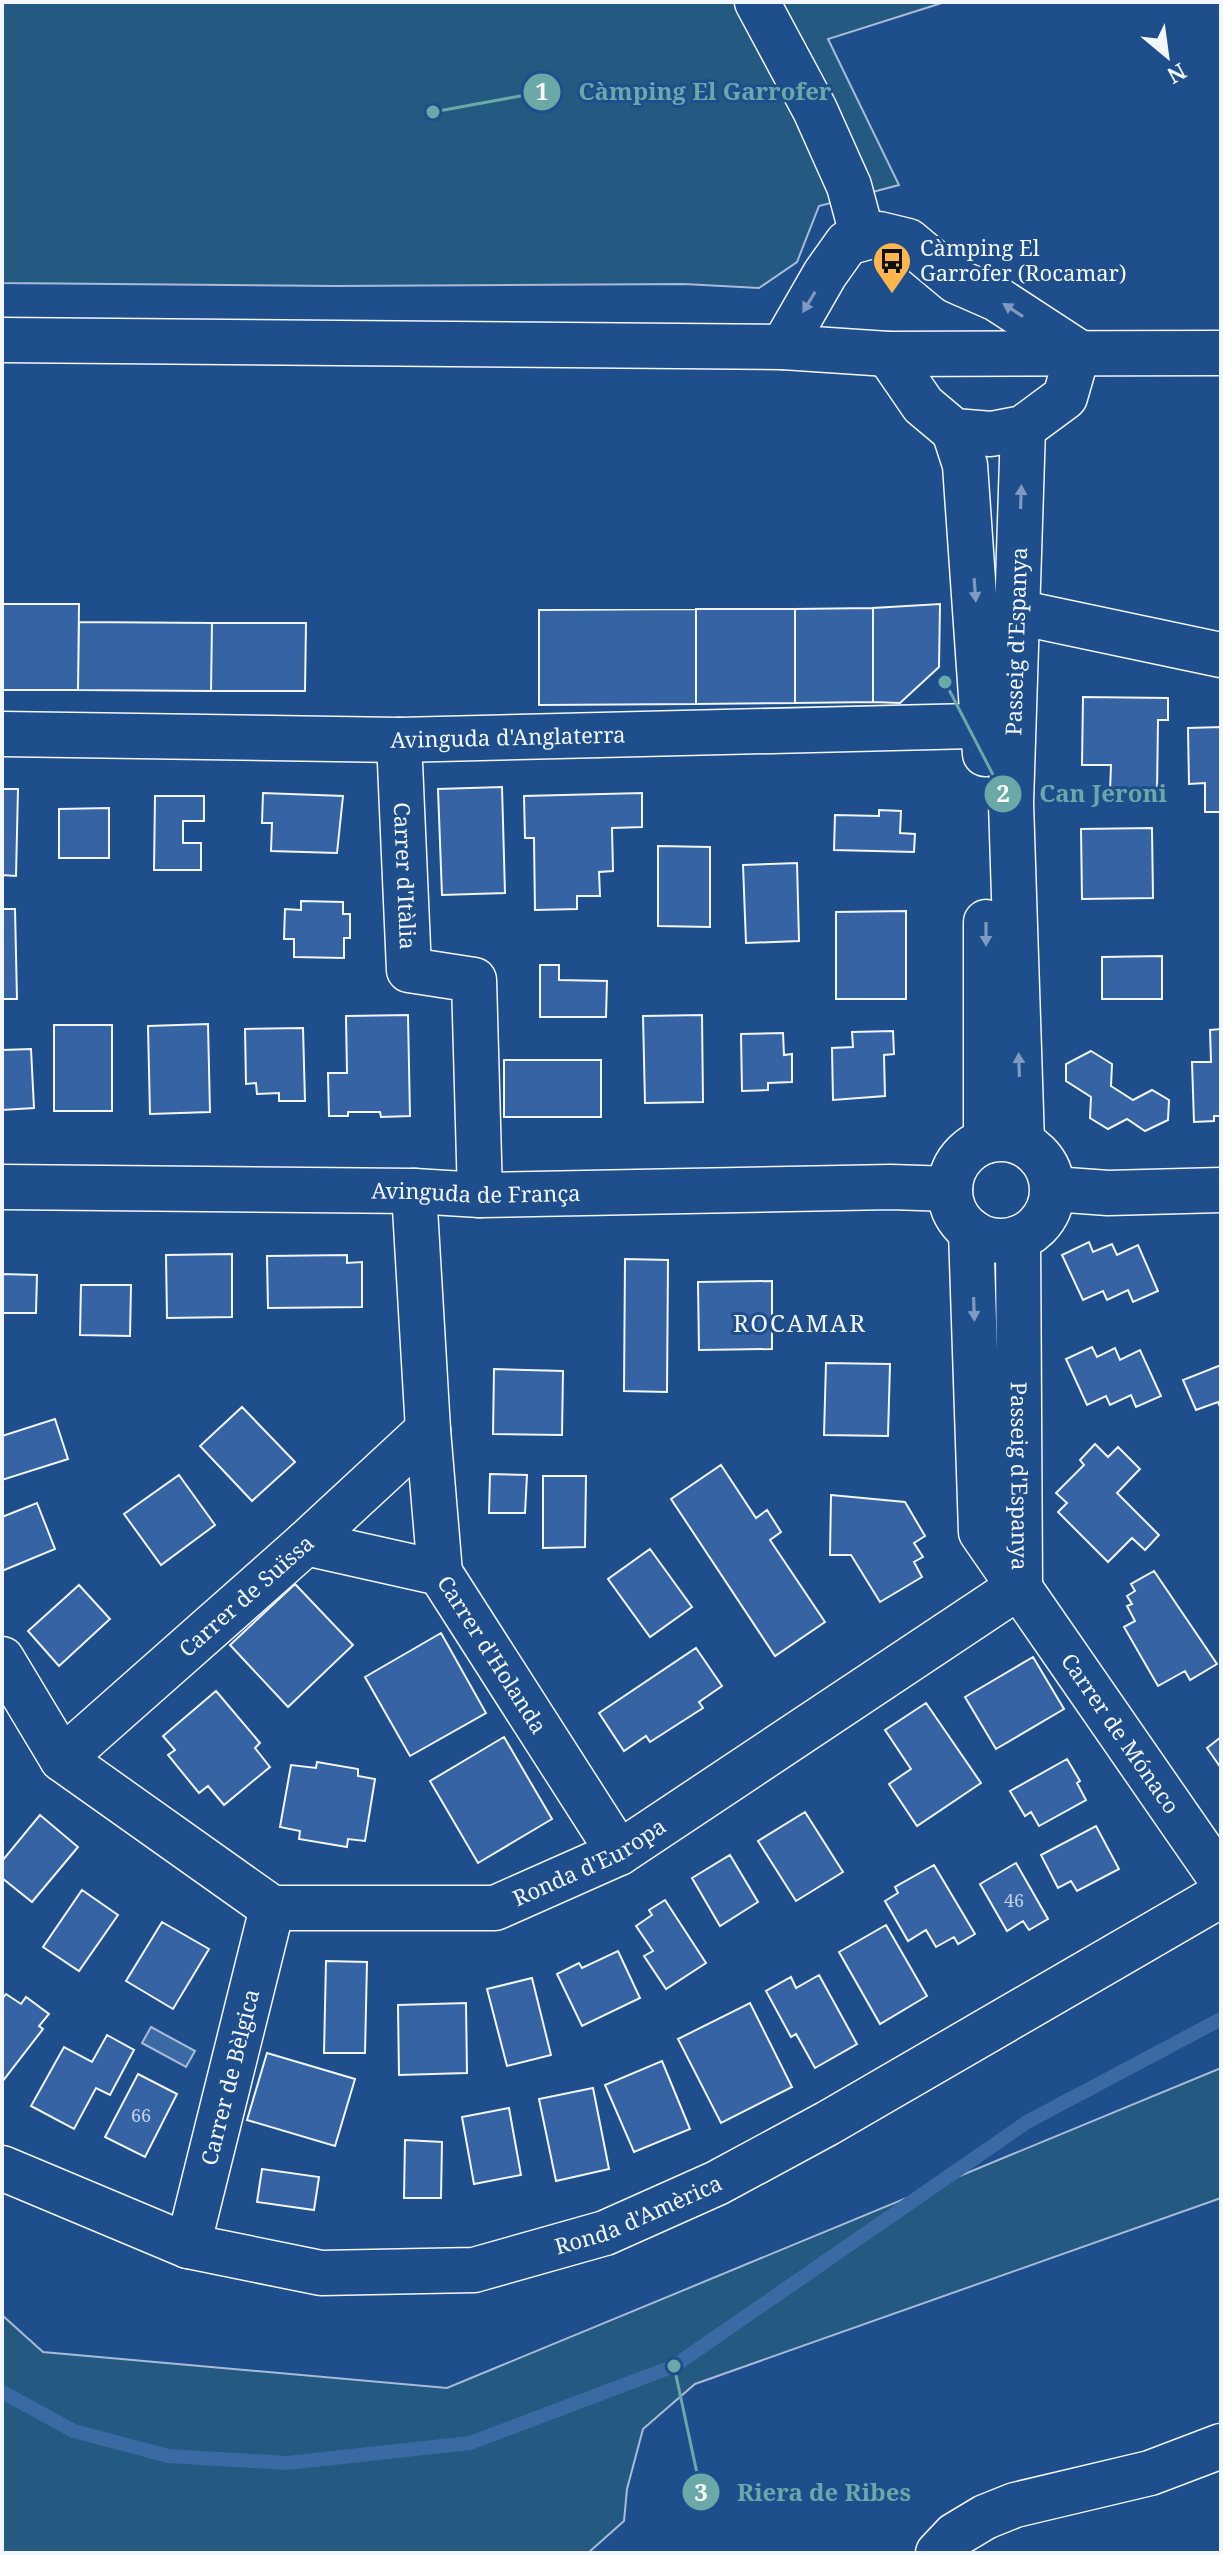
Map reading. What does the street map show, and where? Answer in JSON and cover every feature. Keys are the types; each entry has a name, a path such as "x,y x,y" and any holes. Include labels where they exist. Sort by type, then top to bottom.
{"street":[{"path":"757,2 815,110 849,186 863,238"},
{"path":"783,347 825,274 847,243 879,234 908,241 956,281 997,299 1078,352"},
{"path":"2,340 783,347 888,354 1221,353"},
{"path":"888,354 923,405 954,431 991,434 1023,428 1065,397 1078,352"},
{"name":"Passeig d'Espanya","path":"999,726 1017,612 1023,428"},
{"name":"Passeig d'Espanya","path":"954,431 965,465 1011,803 1004,1142"},
{"path":"1017,612 1221,655"},
{"name":"Avinguda d'Anglaterra","path":"2,734 399,740 999,726"},
{"name":"Carrer d'Itàlia","path":"399,740 409,970 474,980 480,1195"},
{"path":"950,1189 955,1169 968,1151 1004,1142 1038,1154 1049,1170 1053,1189 1048,1210 1037,1227 1018,1238 1002,1241 986,1239 971,1231"},
{"name":"Avinguda de França","path":"2,1187 414,1191 480,1195 891,1187 950,1189"},
{"name":"Passeig d'Espanya","path":"950,1189 960,1220 971,1231 981,1532 1020,1586"},
{"path":"1053,1189 1108,1193 1221,1190"},
{"path":"414,1191 440,1573"},
{"name":"Passeig d'Espanya","path":"1018,1238 1020,1586"},
{"name":"Carrer de Suïssa","path":"62,1759 306,1543 428,1430"},
{"name":"Carrer d'Holanda","path":"306,1543 440,1573 619,1853"},
{"name":"Ronda d'Europa","path":"272,1908 495,1908 619,1853 1020,1586"},
{"name":"Carrer de Mónaco","path":"1020,1586 1221,1879"},
{"path":"2,1659 62,1759 272,1908"},
{"name":"Ronda d'Amèrica","path":"2,2168 188,2246 321,2273 474,2270 605,2233 717,2183 815,2130 1221,1895"},
{"name":"Carrer de Bèlgica","path":"188,2246 272,1908"},
{"path":"938,2553 955,2535 985,2517 1015,2505 1150,2473 1221,2446"}],"shaded area":[{"path":"2,2 945,2 828,39 899,185 819,206 797,262 759,288 684,284 336,286 2,283"},
{"path":"151,2027 195,2051 186,2067 142,2043"},
{"path":"1221,2068 1221,2198 695,2384 643,2429 627,2489 624,2521 588,2553 2,2553 2,2315 43,2352 447,2388"}],"building":[{"path":"2,604 79,604 78,690 2,690"},
{"path":"940,604 939,667 900,703 873,702 873,608"},
{"path":"873,608 873,702 795,703 795,609"},
{"path":"696,609 696,704 539,705 539,610"},
{"path":"696,609 795,609 795,703 696,704"},
{"path":"79,622 212,623 211,691 78,690"},
{"path":"212,623 306,623 305,691 211,691"},
{"path":"1083,697 1168,698 1168,720 1158,720 1157,793 1110,792 1111,765 1082,765"},
{"path":"1221,727 1221,812 1205,812 1205,783 1189,784 1188,728"},
{"path":"502,787 505,893 442,895 438,789"},
{"path":"2,789 18,789 16,876 2,875"},
{"path":"263,793 343,796 337,853 271,851 272,823 262,823"},
{"path":"642,793 642,827 612,828 613,871 599,872 600,896 577,896 577,909 535,910 534,838 525,838 524,796"},
{"path":"155,796 204,796 204,821 183,821 183,843 201,843 201,870 154,870"},
{"path":"109,808 109,858 59,858 59,809"},
{"path":"879,810 901,811 900,833 915,834 914,852 834,850 835,815 879,816"},
{"path":"1152,828 1153,898 1082,899 1081,829"},
{"path":"658,846 710,847 710,927 658,926"},
{"path":"797,863 799,941 746,943 743,865"},
{"path":"301,901 343,902 343,914 350,914 350,938 344,938 344,958 294,957 294,939 284,939 285,909 301,910"},
{"path":"2,909 15,909 17,999 2,999"},
{"path":"906,911 906,999 836,999 836,912"},
{"path":"1162,956 1162,999 1102,999 1102,957"},
{"path":"540,965 559,965 559,980 607,981 606,1017 540,1017"},
{"path":"408,1015 410,1116 381,1117 380,1112 348,1112 348,1116 329,1116 328,1073 347,1073 346,1016"},
{"path":"702,1015 703,1102 645,1103 643,1016"},
{"path":"208,1024 210,1112 150,1114 148,1026"},
{"path":"54,1025 112,1025 112,1111 54,1111"},
{"path":"303,1028 305,1101 279,1101 279,1093 257,1094 256,1083 246,1084 245,1029"},
{"path":"1221,1029 1221,1116 1214,1116 1214,1121 1194,1122 1192,1062 1211,1062 1210,1030"},
{"path":"893,1031 894,1054 884,1055 885,1096 833,1100 832,1048 853,1047 852,1032"},
{"path":"783,1033 784,1055 792,1054 792,1082 768,1083 768,1090 742,1091 741,1034"},
{"path":"31,1049 34,1108 2,1110 2,1050"},
{"path":"1091,1051 1112,1064 1111,1086 1133,1100 1152,1090 1169,1100 1168,1120 1145,1131 1127,1119 1108,1129 1090,1118 1091,1097 1066,1081 1066,1064"},
{"path":"504,1060 601,1060 601,1117 504,1117"},
{"path":"1089,1242 1093,1252 1112,1244 1117,1255 1138,1245 1158,1291 1133,1302 1128,1290 1107,1300 1103,1291 1083,1300 1062,1255"},
{"path":"232,1254 232,1317 167,1318 166,1255"},
{"path":"347,1255 347,1263 362,1262 362,1307 268,1308 267,1256"},
{"path":"625,1259 668,1260 667,1392 624,1391"},
{"path":"2,1274 37,1275 36,1313 2,1313"},
{"path":"772,1281 772,1349 699,1350 698,1282"},
{"path":"81,1285 131,1285 130,1336 80,1335"},
{"path":"1092,1347 1097,1357 1115,1348 1120,1360 1140,1350 1161,1396 1136,1407 1131,1395 1110,1405 1106,1396 1087,1405 1066,1359"},
{"path":"826,1363 890,1364 888,1436 824,1435"},
{"path":"1221,1365 1221,1409 1218,1402 1196,1410 1183,1380"},
{"path":"494,1369 563,1371 562,1435 493,1434"},
{"path":"242,1407 295,1462 252,1501 200,1446"},
{"path":"55,1419 68,1459 2,1480 2,1436"},
{"path":"1095,1444 1108,1457 1118,1447 1140,1469 1117,1493 1159,1535 1145,1550 1132,1538 1108,1562 1058,1512 1067,1503 1056,1493 1084,1465 1080,1460"},
{"path":"721,1465 756,1518 767,1510 781,1532 770,1540 825,1622 775,1656 671,1499"},
{"path":"490,1474 527,1475 525,1513 489,1513"},
{"path":"179,1475 215,1525 161,1565 124,1514"},
{"path":"543,1476 586,1476 585,1547 543,1548"},
{"path":"831,1495 905,1502 925,1536 914,1543 923,1557 914,1562 922,1577 880,1602 851,1555 830,1555"},
{"path":"37,1503 55,1549 2,1571 2,1517"},
{"path":"650,1549 692,1607 650,1637 608,1579"},
{"path":"1154,1571 1217,1664 1190,1680 1185,1671 1158,1686 1124,1627 1135,1621 1127,1606 1132,1604 1127,1596 1135,1591 1131,1584"},
{"path":"295,1584 353,1645 288,1707 230,1645"},
{"path":"79,1585 110,1619 59,1666 28,1631"},
{"path":"441,1633 486,1713 410,1756 365,1677"},
{"path":"696,1648 722,1686 699,1702 703,1708 650,1742 646,1736 624,1751 599,1713"},
{"path":"1033,1657 1064,1709 996,1749 965,1697"},
{"path":"216,1691 260,1743 255,1748 270,1767 224,1805 208,1786 199,1793 168,1755 175,1750 163,1736"},
{"path":"926,1703 981,1783 917,1826 889,1784 911,1769 885,1730"},
{"path":"504,1737 552,1819 478,1863 430,1781"},
{"path":"1221,1737 1221,1768 1207,1748"},
{"path":"1067,1759 1080,1781 1077,1783 1086,1800 1039,1826 1031,1812 1025,1816 1010,1791"},
{"path":"317,1762 358,1769 358,1776 375,1779 365,1841 348,1839 347,1847 299,1839 300,1831 280,1827 291,1765 316,1768"},
{"path":"805,1812 843,1872 796,1901 758,1841"},
{"path":"40,1815 78,1847 32,1902 2,1878 2,1861"},
{"path":"1096,1826 1119,1869 1077,1891 1071,1881 1058,1888 1041,1855"},
{"path":"730,1855 758,1902 720,1926 692,1878"},
{"path":"1016,1863 1048,1919 1029,1930 1023,1921 1007,1931 980,1884"},
{"path":"934,1865 975,1934 958,1944 954,1937 936,1947 926,1930 908,1941 885,1901 898,1893 895,1887"},
{"path":"82,1890 118,1915 79,1971 43,1947"},
{"path":"665,1900 706,1963 666,1989 644,1956 653,1951 636,1926 652,1915 649,1910"},
{"path":"162,1922 209,1949 173,2009 126,1981"},
{"path":"886,1925 927,1996 880,2024 839,1952"},
{"path":"618,1951 640,1998 582,2026 557,1974 579,1963 582,1968"},
{"path":"326,1961 367,1962 365,2053 324,2053"},
{"path":"819,1975 857,2044 815,2068 796,2034 791,2037 766,1991 791,1977 796,1988"},
{"path":"532,1978 551,2055 507,2066 487,1989"},
{"path":"6,1994 21,2004 26,1997 49,2014 39,2026 43,2029 2,2082 2,1999"},
{"path":"466,2003 467,2073 399,2075 398,2005"},
{"path":"750,2003 792,2087 721,2123 678,2039"},
{"path":"107,2035 134,2050 110,2095 96,2088 74,2129 31,2106 64,2047 92,2062"},
{"path":"267,2053 355,2079 335,2146 247,2120"},
{"path":"662,2061 690,2129 634,2152 605,2085"},
{"path":"138,2074 177,2094 145,2157 105,2137"},
{"path":"593,2088 609,2169 556,2181 539,2099"},
{"path":"509,2108 521,2175 474,2184 462,2117"},
{"path":"405,2140 442,2142 441,2198 404,2198"},
{"path":"262,2169 319,2177 314,2210 257,2202"}],"waterway":[{"path":"2,2392 74,2431 168,2456 287,2463 470,2443 674,2366 1027,2122 1221,2019"}],"place":[{"name":"Càmping El Garrofer","path":"433,112"},
{"name":"Càmping El Garrofer (Rocamar)","path":"892,295"},
{"name":"Can Jeroni","path":"945,682"},
{"name":"Riera de Ribes","path":"674,2366"}],"district":[{"name":"ROCAMAR","path":"800,1324"}]}
